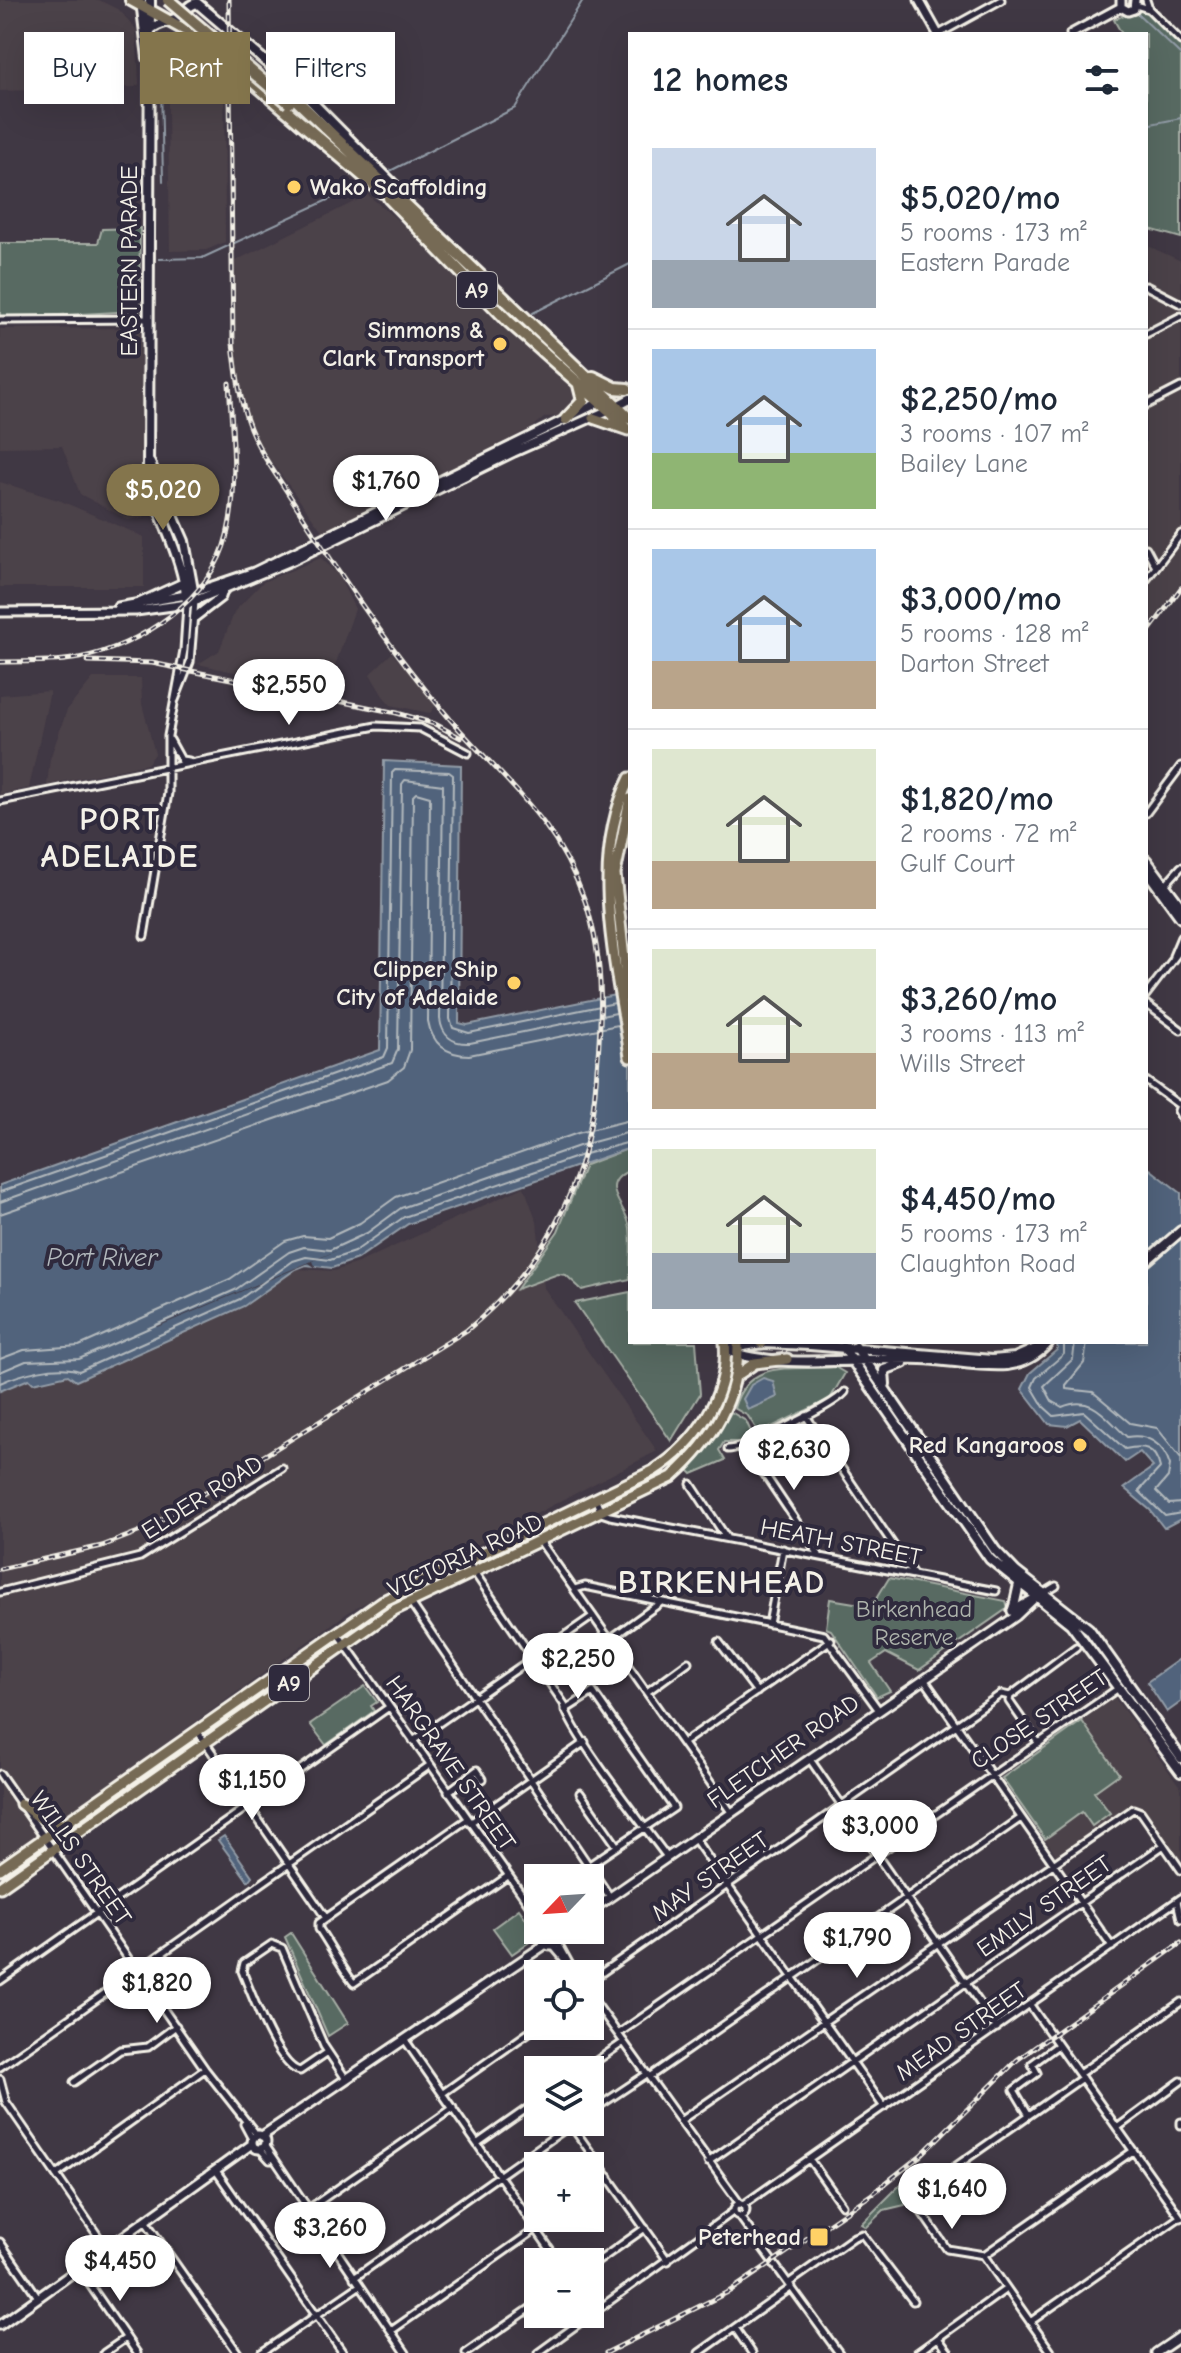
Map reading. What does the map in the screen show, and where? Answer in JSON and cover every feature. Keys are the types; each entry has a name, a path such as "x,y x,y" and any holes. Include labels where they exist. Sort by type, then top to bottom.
{"highway":[{"name":"A9","path":"168,0 266,80"},
{"name":"A9","path":"178,0 266,78"},
{"path":"140,3 216,50 382,192"},
{"name":"A9","path":"295,104 493,306 578,383 628,418"},
{"name":"A9","path":"295,104 557,350 609,404 628,430"},
{"path":"406,197 460,259"},
{"path":"557,350 598,381 628,392"},
{"path":"565,419 583,401 578,383"},
{"path":"593,418 628,431"},
{"path":"628,784 616,818 610,853 628,1039"},
{"path":"628,807 617,853 615,896 616,928 628,998"},
{"name":"VICTORIA ROAD","path":"371,1608 418,1582 653,1471 695,1434 717,1394 725,1346"},
{"name":"VICTORIA ROAD","path":"0,1887 409,1600 661,1485 694,1458 724,1415 735,1377 738,1347"},
{"path":"735,1377 755,1363 787,1359"},
{"name":"A9","path":"0,1869 371,1608"},
{"path":"371,1608 380,1619"},
{"path":"21,1804 45,1822 64,1824"}],"main road":[{"name":"EASTERN PARADE","path":"140,3 150,30"},
{"name":"EASTERN PARADE","path":"140,3 142,32"},
{"path":"150,30 166,20 173,20 191,4 202,4 307,97 406,197"},
{"name":"EASTERN PARADE","path":"148,104 151,488 175,545 191,598"},
{"path":"609,404 628,393"},
{"name":"EASTERN PARADE","path":"150,463 184,541 191,598"},
{"path":"136,605 184,583"},
{"path":"1148,863 1181,918"},
{"path":"1148,872 1181,907"},
{"path":"1148,1259 1181,1231"},
{"path":"847,1344 992,1360 1015,1358 1045,1344"},
{"path":"847,1344 864,1359 886,1389 995,1550 1016,1572 1046,1592 1089,1629 1122,1685 1181,1772"},
{"path":"847,1344 852,1360 973,1536 1000,1569 1071,1624 1181,1758"},
{"path":"725,1346 787,1359 923,1359 1008,1365 1032,1358 1047,1344"},
{"path":"886,1389 884,1370 923,1359"},
{"path":"1013,1611 1019,1584"}],"street":[{"path":"919,0 938,32"},
{"path":"943,32 1001,0"},
{"path":"1146,0 1149,9"},
{"path":"1074,32 1121,4 1130,11 1136,2 1149,9 1181,41"},
{"path":"1148,287 1181,304"},
{"path":"1148,333 1181,316"},
{"path":"0,320 149,319"},
{"path":"1148,404 1181,387"},
{"path":"0,612 136,611 223,591 514,452 593,418 609,404"},
{"path":"87,611 191,598 254,572 565,419 609,404"},
{"path":"1148,577 1181,534"},
{"path":"1148,552 1156,567"},
{"path":"195,617 221,597 223,591"},
{"name":"EASTERN PARADE","path":"171,708 190,662 195,617 191,598"},
{"name":"EASTERN PARADE","path":"144,936 168,793 171,708 184,650 191,598"},
{"path":"0,801 376,726 420,728 468,753"},
{"path":"168,736 181,760 193,762"},
{"path":"1148,810 1181,766"},
{"path":"1163,887 1181,867"},
{"path":"1173,957 1181,937"},
{"path":"1148,992 1181,949"},
{"path":"1148,1005 1181,1030"},
{"path":"1148,1082 1180,1104 1181,1117"},
{"path":"728,1449 745,1445 839,1400 845,1392"},
{"path":"806,1416 914,1575"},
{"path":"745,1445 819,1556"},
{"name":"ELDER ROAD","path":"0,1592 140,1557 282,1468"},
{"path":"691,1484 727,1538"},
{"path":"595,1498 601,1513"},
{"name":"HEATH STREET","path":"601,1513 996,1591"},
{"path":"540,1541 731,1812"},
{"path":"769,1624 783,1549"},
{"path":"466,1559 585,1742 667,1857"},
{"path":"575,1589 585,1586 831,1640 878,1709"},
{"path":"1046,1592 1056,1586"},
{"name":"FLETCHER ROAD","path":"999,1624 1013,1611 1046,1592"},
{"name":"FLETCHER ROAD","path":"604,1901 1034,1602 1036,1597"},
{"path":"409,1600 587,1864"},
{"path":"610,1639 660,1603"},
{"path":"413,1741 593,1616"},
{"name":"HARGRAVE STREET","path":"337,1633 524,1898"},
{"path":"683,1743 831,1640"},
{"path":"719,1642 757,1692"},
{"name":"MAY STREET","path":"604,1971 1001,1694 1010,1696 1076,1647"},
{"path":"647,1692 688,1662"},
{"path":"923,1678 1112,1947"},
{"name":"CLOSE STREET","path":"618,2034 1122,1685"},
{"path":"565,1710 593,1692 674,1808 591,1864"},
{"path":"1010,1696 1009,1701 1039,1744"},
{"path":"0,1981 389,1707"},
{"path":"197,1730 326,1918"},
{"path":"508,1876 354,1983 348,1979 344,1964 319,1929 319,1923 326,1918 585,1742"},
{"path":"809,1758 997,2028"},
{"path":"0,2067 430,1765"},
{"path":"448,1792 477,1770 483,1779"},
{"name":"WILLS STREET","path":"0,1774 406,2353"},
{"path":"580,1793 617,1846"},
{"path":"680,2121 1051,1862 1057,1862 1136,1808 1181,1870"},
{"path":"604,2103 793,1977 1021,1818"},
{"path":"694,1838 884,2107"},
{"name":"EMILY STREET","path":"708,2162 1164,1845"},
{"path":"604,1889 610,1897"},
{"path":"1179,1899 1181,1919"},
{"name":"MEAD STREET","path":"604,2306 1179,1899"},
{"path":"328,2052 300,2071 292,2069 271,2038 242,1971 244,1963 272,1944 279,1945 328,2052 347,2080"},
{"path":"0,2325 541,1944"},
{"path":"939,2178 1181,2002"},
{"path":"1030,2005 1180,2218 1030,2322"},
{"path":"604,2014 839,2353"},
{"path":"74,2082 120,2050 148,2047 176,2026"},
{"path":"443,2093 524,2036"},
{"path":"405,2040 524,2211"},
{"path":"604,2056 624,2042"},
{"path":"1029,2115 1014,2090 1037,2073 1032,2064 1058,2045"},
{"path":"56,2175 205,2069"},
{"path":"0,2079 6,2102 107,2249"},
{"path":"1117,2128 1181,2081"},
{"path":"307,2210 453,2108"},
{"path":"478,2143 524,2111"},
{"path":"354,2278 555,2136"},
{"path":"582,2136 668,2261"},
{"path":"914,2201 947,2249 984,2255 1133,2151"},
{"path":"810,2160 842,2205"},
{"path":"217,2172 343,2353"},
{"path":"604,2180 609,2177"},
{"path":"146,2222 238,2353"},
{"path":"604,2257 645,2228"},
{"path":"391,2331 532,2232"},
{"path":"699,2353 862,2234 913,2301"},
{"path":"0,2242 38,2297"},
{"path":"984,2255 1052,2353"},
{"path":"79,2269 137,2353"},
{"path":"261,2353 359,2286"},
{"path":"917,2353 1006,2289"},
{"path":"466,2353 524,2313"},
{"name":"MEAD STREET","path":"538,2353 573,2328"},
{"path":"735,2328 752,2353"},
{"path":"1156,2353 1167,2349 1181,2336"},
{"path":"104,2353 126,2338"},
{"path":"938,2338 949,2353"}],"shaded area":[{"path":"0,0 99,0 119,10 136,29 139,84 135,87 124,87 124,32 24,32 24,90 0,91"},
{"path":"168,104 224,104 225,242 206,250 170,251"},
{"path":"368,195 436,253 572,387 574,397 560,416 545,417 533,427 323,532 262,449 249,421 236,362 235,261"},
{"path":"1148,246 1181,261 1181,583 1148,626"},
{"path":"140,328 145,517 128,520 80,494 62,446 0,447 0,329"},
{"path":"0,482 61,501 144,537 144,587 0,587"},
{"path":"321,558 338,575 355,609 328,685 319,689 303,687 198,664 219,651 235,611 263,582"},
{"path":"392,653 436,705 430,713 391,705 383,696 370,674"},
{"path":"93,678 141,678 142,704 155,754 147,764 47,785 50,759 67,710"},
{"path":"50,691 29,788 0,794 0,695"},
{"path":"524,1187 537,1222 544,1288 657,1451 353,1609 0,1862 0,1391 30,1379 68,1375 76,1380 244,1306 296,1269 334,1271 358,1263"},
{"path":"1114,1697 1181,1788 1181,1864 1141,1806 1134,1804 1057,1856 1002,1778"}],"green space":[{"path":"1141,6 1181,45 1181,238 1148,229 1148,32 1121,32 1114,20"},
{"path":"140,228 139,311 0,318 0,243 98,243 102,229"},
{"path":"628,1149 628,1171 620,1176 614,1190 628,1220 628,1279 582,1290 566,1275 558,1274 517,1289 558,1231 585,1165"},
{"path":"628,1292 628,1344 696,1344 700,1394 671,1441 575,1303"},
{"path":"835,1367 845,1373 830,1399 759,1433 748,1416 734,1408 741,1392 761,1374 789,1368"},
{"path":"731,1412 746,1421 753,1436 739,1442 724,1442 719,1450 725,1460 692,1474 688,1470 717,1437"},
{"name":"Birkenhead Reserve","path":"889,1578 1006,1601 1008,1608 919,1670 886,1653 871,1663 890,1691 877,1697 831,1630 826,1628 830,1599 872,1606"},
{"path":"365,1686 377,1702 371,1706 374,1711 326,1745 310,1724"},
{"path":"1082,1721 1119,1774 1094,1792 1110,1813 1092,1826 1082,1812 1045,1839 1002,1778"},
{"path":"519,1909 524,1916 524,1944 526,1944 512,1954 493,1928"},
{"path":"291,1933 348,2023 328,2036 285,1937"},
{"path":"923,2162 939,2184 916,2191 905,2200 905,2205 884,2210 866,2227 861,2224"}],"water":[{"name":"Port River","path":"384,761 461,765 459,1023 467,1025 628,992 628,1149 408,1224 357,1259 332,1268 306,1265 296,1269 244,1306 76,1381 68,1375 33,1383 29,1379 0,1391 0,1185 380,1050"},
{"path":"1148,1168 1181,1193 1181,1519 1164,1528 1150,1510 1124,1488 1153,1467 1140,1452 1125,1462 1080,1419 1067,1426 1049,1424 1022,1389 1030,1373 1058,1349 1057,1344 1148,1344"},
{"path":"763,1378 773,1381 777,1397 748,1410 743,1399 751,1385"},
{"path":"1181,1658 1181,1702 1167,1712 1147,1682"},
{"path":"224,1836 252,1876 248,1881 218,1840"}],"pier":[{"path":"357,1242 313,1261 316,1268 309,1263 157,1327 157,1326"}],"waterway":[{"path":"390,171 515,108 583,0"},
{"path":"1136,12 1181,55"},
{"path":"161,104 163,181"},
{"path":"1148,125 1181,118"},
{"path":"159,259 202,258 356,187"},
{"path":"533,313 628,265"}],"railway":[{"path":"0,1569 102,1546 146,1529 467,1330 517,1281 538,1253 570,1193 590,1127 599,1044 599,972 592,925 573,872 544,823 450,719 368,614 268,463 247,420 233,343 229,0"},
{"path":"0,662 69,660 126,643 170,616 206,580 219,558 231,517 234,459 229,383"},
{"path":"1148,632 1181,588"},
{"path":"88,661 152,663 397,713 435,724 461,738"},
{"path":"606,2353 730,2291 872,2194 921,2155 1017,2060 1181,1943"}],"place":[{"name":"Wako Scaffolding","path":"294,187"},
{"name":"Simmons & Clark Transport","path":"500,344"},
{"name":"Clipper Ship City of Adelaide","path":"514,983"},
{"name":"Red Kangaroos","path":"1080,1445"},
{"name":"Peterhead","path":"819,2237"}],"district":[{"name":"PORT ADELAIDE","path":"120,838"},
{"name":"BIRKENHEAD","path":"722,1582"}]}
